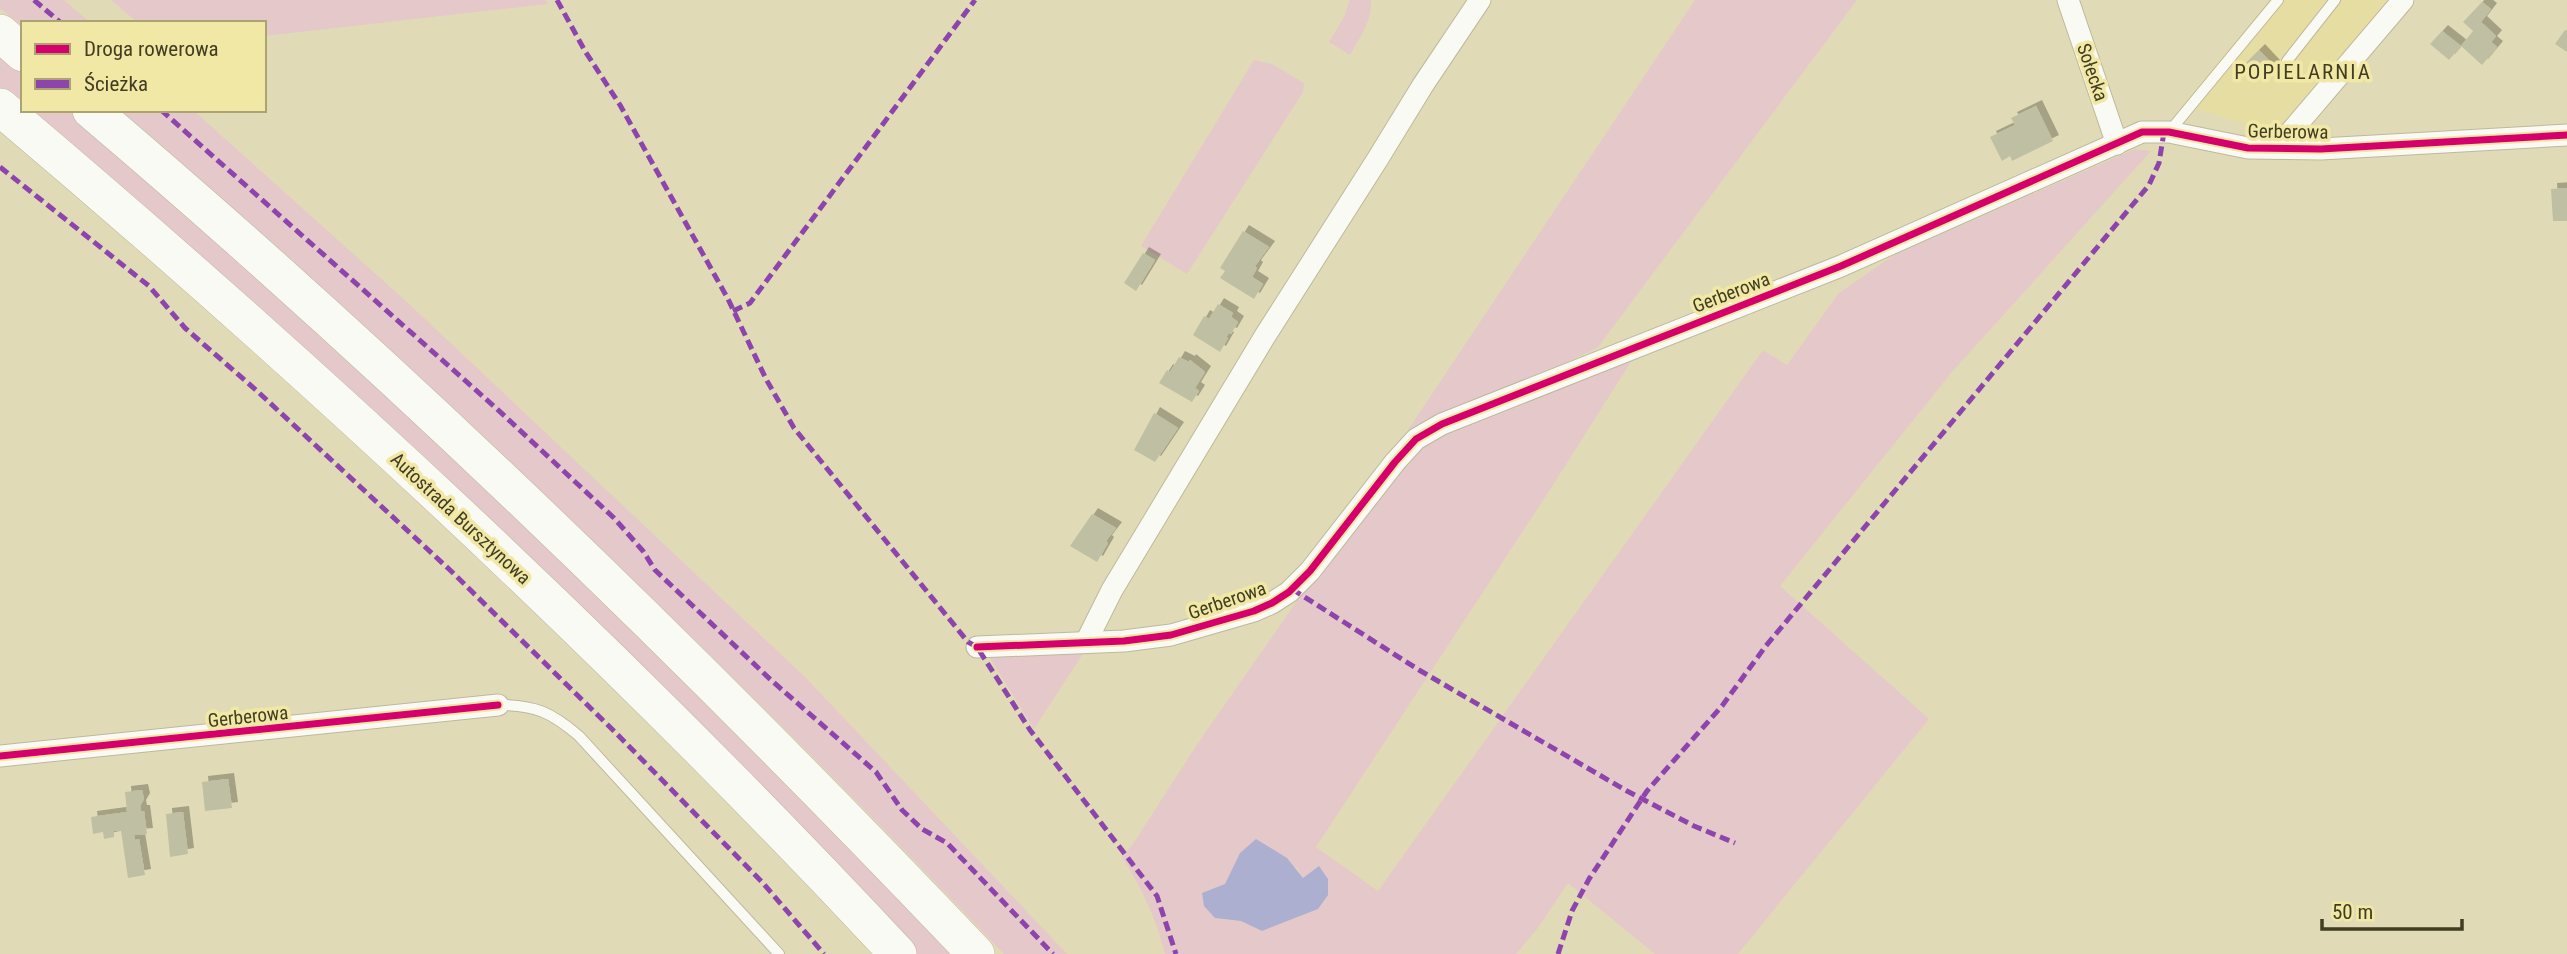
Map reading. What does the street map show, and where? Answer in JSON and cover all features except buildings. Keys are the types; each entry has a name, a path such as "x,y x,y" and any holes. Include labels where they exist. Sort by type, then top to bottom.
{"highway":[{"path":"0,33 21,50"},
{"name":"Autostrada Bursztynowa","path":"0,107 175,256 399,459 686,736 898,954"},
{"path":"93,112 282,276 610,583 788,760 976,954"}],"street":[{"path":"1086,642 1112,590 1265,336 1423,85 1480,0"},
{"name":"Sołecka","path":"2068,0 2118,144"},
{"path":"2277,148 2403,0"},
{"name":"Gerberowa","path":"977,647 1124,641 1171,635 1254,611 1289,593 1310,571 1395,461 1416,439 1442,424 1841,266 2142,132 2169,132 2248,148 2321,149 2567,135"},
{"name":"Gerberowa","path":"0,756 498,705"}],"lane":[{"path":"2169,132 2278,0"},
{"path":"2287,61 2335,0"},
{"path":"498,705 535,708 560,720 579,736 779,954"}],"shaded area":[{"path":"0,0 64,0 89,21 21,21 21,25 0,8"},
{"path":"111,0 546,0 548,4 266,36 266,21 136,21"},
{"path":"1350,0 1371,0 1371,8 1350,55 1329,42 1344,17"},
{"path":"1695,0 1857,0 1598,347 1537,377 1408,430"},
{"path":"2269,0 2390,0 2276,134 2183,104"},
{"path":"0,49 21,66 21,111 0,91"},
{"path":"1254,60 1272,64 1304,83 1303,92 1187,274 1141,246"},
{"path":"22,112 74,112 194,215 498,492 959,954 914,954"},
{"path":"122,112 195,112 408,303 806,678 1067,954 1004,954 682,627 461,416"},
{"path":"2135,149 2151,151 1952,372 1780,586 1929,719 1738,954 1655,954 1568,883 1537,929 1516,954 1165,954 1148,904 1122,857 1306,588 1419,446 1445,431 1634,357 1316,847 1378,891 1763,350 1787,365 1839,293 1894,255","holes":["1240,854 1297,868 1303,879 1318,867 1318,909 1262,931 1241,921 1215,918 1203,893 1225,884"]},
{"path":"1086,649 1034,729 988,655"}],"water":[{"path":"1256,839 1287,858 1303,878 1319,866 1328,879 1328,895 1318,909 1262,931 1241,921 1215,918 1204,906 1202,893 1225,884 1240,853"}],"marked path":[{"path":"34,0 59,21"},
{"path":"557,0 585,51 620,105 728,299 766,379 794,428 968,642 977,647 1030,730 1157,896 1176,954"},
{"path":"733,311 750,303 975,0"},
{"path":"163,112 496,408 614,518 643,551 655,570 771,680 876,772 902,810 922,829 947,843 1053,954"},
{"path":"1558,954 1572,911 1589,879 1647,791 1722,706 1765,647 2149,185 2159,163 2164,132"},
{"path":"0,167 149,286 185,328 256,390 451,571 616,733 762,882 824,954"},
{"path":"1292,589 1419,670 1627,791 1694,826 1735,843"}],"cycle path":[{"path":"977,647 1124,641 1171,635 1254,611 1289,592 1310,571 1395,462 1416,439 1442,424 1841,266 2142,132 2169,132 2248,148 2321,149 2567,135"},
{"path":"0,756 498,705"}],"district":[{"name":"POPIELARNIA","path":"2303,72"}]}
